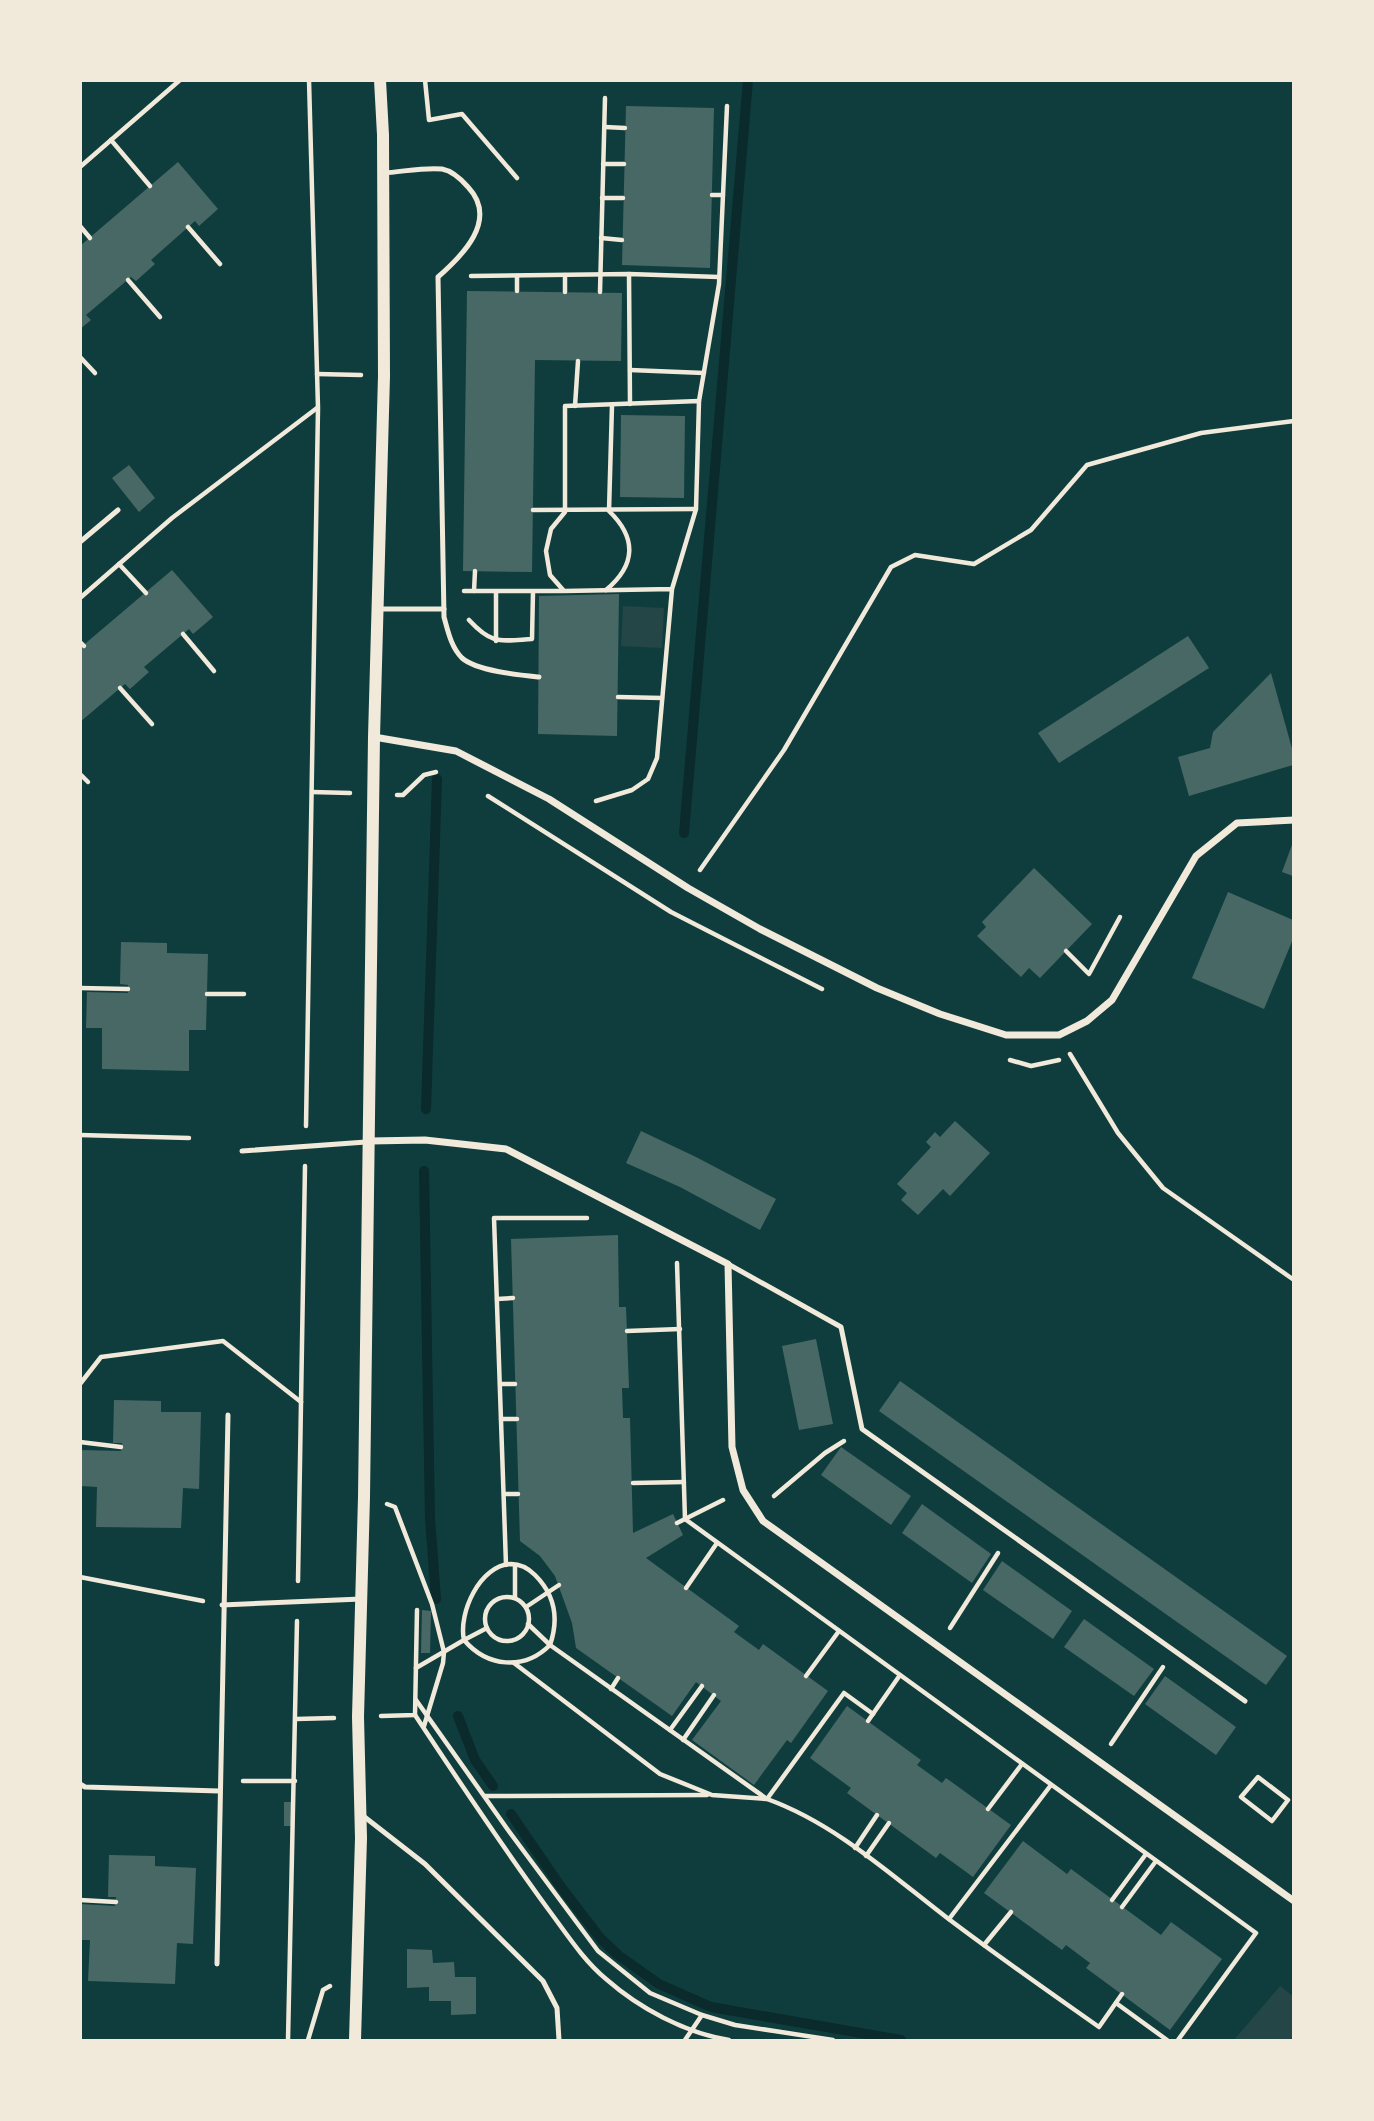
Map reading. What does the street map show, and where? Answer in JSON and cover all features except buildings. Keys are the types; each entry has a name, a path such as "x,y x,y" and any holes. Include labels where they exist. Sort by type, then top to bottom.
{"street":[{"path":"355,2040 373,793 384,376 380,80"},
{"path":"374,737 456,751 565,809 688,888 772,935 877,988 940,1014 1006,1035 1059,1035 1087,1021 1112,1000 1196,856 1237,824 1293,820"},
{"path":"370,1141 425,1140 506,1149 728,1264 732,1447 743,1490 763,1521 1293,1901"}],"lane":[{"path":"383,173 443,169 456,174 473,192 479,218 475,237 461,257 438,277 444,609 450,642 463,659 497,672 539,677"},
{"path":"80,542 117,510"},
{"path":"378,609 444,609"},
{"path":"242,1151 370,1141"},
{"path":"728,1264 841,1326 862,1429 1245,1701"},
{"path":"217,1964 222,1605 228,1415"},
{"path":"222,1605 360,1599"},
{"path":"80,1784 85,1787 219,1791"},
{"path":"360,1814 425,1864 542,1981 557,2008 559,2040"}],"path":[{"path":"80,167 180,80"},
{"path":"288,2040 295,1781 318,408 309,80"},
{"path":"425,80 429,120 462,114 517,178"},
{"path":"600,292 606,98"},
{"path":"565,809 632,790 648,779 657,758 672,589 696,509 699,401 719,277 727,106"},
{"path":"604,127 625,128"},
{"path":"111,140 150,186"},
{"path":"603,164 624,164"},
{"path":"712,195 723,195"},
{"path":"602,198 623,198"},
{"path":"80,226 90,238"},
{"path":"188,227 220,264"},
{"path":"601,237 622,240"},
{"path":"438,277 628,274 719,277"},
{"path":"628,274 630,404"},
{"path":"565,275 565,292"},
{"path":"517,276 517,291"},
{"path":"128,279 160,317"},
{"path":"80,357 95,373"},
{"path":"575,406 578,361"},
{"path":"630,370 704,373"},
{"path":"564,591 550,575 546,551 551,529 565,512 565,407 699,401"},
{"path":"606,590 623,573 630,549 624,527 609,510 612,405"},
{"path":"80,598 172,518 318,408"},
{"path":"688,888 784,750 891,567 915,555 974,564 1031,530 1087,466 1200,433 1293,421"},
{"path":"611,436 621,437"},
{"path":"533,510 565,512 696,509"},
{"path":"119,564 146,593"},
{"path":"474,591 475,571"},
{"path":"459,591 672,589"},
{"path":"496,592 496,641"},
{"path":"461,612 484,635 496,641 532,639 533,592"},
{"path":"183,634 214,671"},
{"path":"120,688 152,724"},
{"path":"618,697 662,698"},
{"path":"312,792 403,795 424,775 436,772 446,774"},
{"path":"80,774 88,782"},
{"path":"479,791 671,912 829,992"},
{"path":"1066,951 1089,974 1120,917"},
{"path":"80,988 128,989"},
{"path":"207,994 244,994"},
{"path":"1059,1035 1118,1133 1163,1188 1293,1280"},
{"path":"1007,1059 1031,1066 1063,1059 1082,1049"},
{"path":"80,1135 189,1138"},
{"path":"506,1565 494,1218 639,1219"},
{"path":"497,1299 513,1298"},
{"path":"627,1331 680,1329"},
{"path":"80,1384 101,1357 223,1340 301,1402"},
{"path":"500,1384 515,1384"},
{"path":"501,1419 517,1419"},
{"path":"80,1442 121,1447"},
{"path":"757,1511 825,1453"},
{"path":"633,1483 684,1482"},
{"path":"677,1523 743,1490"},
{"path":"503,1494 518,1493"},
{"path":"364,1497 395,1507 432,1604 444,1652 423,1727"},
{"path":"938,1646 1011,1534"},
{"path":"686,1588 717,1543"},
{"path":"506,1565 525,1567 533,1573 548,1591 554,1606 555,1632 550,1645 537,1656 514,1663 485,1658 464,1640 462,1631 471,1598 489,1573 506,1565"},
{"path":"515,1565 515,1598"},
{"path":"80,1577 222,1605"},
{"path":"526,1607 559,1585"},
{"path":"502,1597 515,1598 526,1607 528,1624 522,1634 512,1640 495,1637 487,1628 486,1615 492,1604 502,1597"},
{"path":"528,1624 550,1645 767,1799 794,1809 855,1848 1099,2027 1122,1994"},
{"path":"416,1668 487,1628"},
{"path":"806,1676 839,1631"},
{"path":"1099,1762 1174,1650"},
{"path":"514,1663 660,1774 712,1795"},
{"path":"868,1721 900,1675"},
{"path":"611,1689 618,1678"},
{"path":"670,1730 702,1686"},
{"path":"767,1799 844,1693 873,1714"},
{"path":"683,1740 714,1695"},
{"path":"416,1700 598,1951 650,1993 702,2015 736,2025 833,2040"},
{"path":"415,1715 532,1887 584,1957 605,1979 644,2007 711,2039 729,2040"},
{"path":"988,1809 1022,1764"},
{"path":"1258,1777 1288,1800 1272,1821 1241,1797 1258,1777"},
{"path":"219,1781 295,1781"},
{"path":"949,1919 1051,1785"},
{"path":"484,1796 712,1795 767,1799"},
{"path":"855,1848 877,1815"},
{"path":"866,1856 889,1823"},
{"path":"1112,1900 1146,1854"},
{"path":"1122,1907 1156,1861"},
{"path":"80,1900 116,1902"},
{"path":"984,1945 1011,1912"},
{"path":"308,2040 323,1990 358,1970"},
{"path":"1116,2003 1167,2040"},
{"path":"685,2040 702,2015"}],"shaded area":[{"path":"623,606 664,608 662,648 621,646"},
{"path":"1280,1986 1293,1996 1293,2040 1234,2040"}],"waterway":[{"path":"684,833 748,80"},
{"path":"426,1109 437,779"},
{"path":"424,1171 430,1519 436,1599"},
{"path":"458,1716 475,1760 493,1786"},
{"path":"511,1814 601,1939 618,1955 659,1984 711,2007 901,2040"}]}
